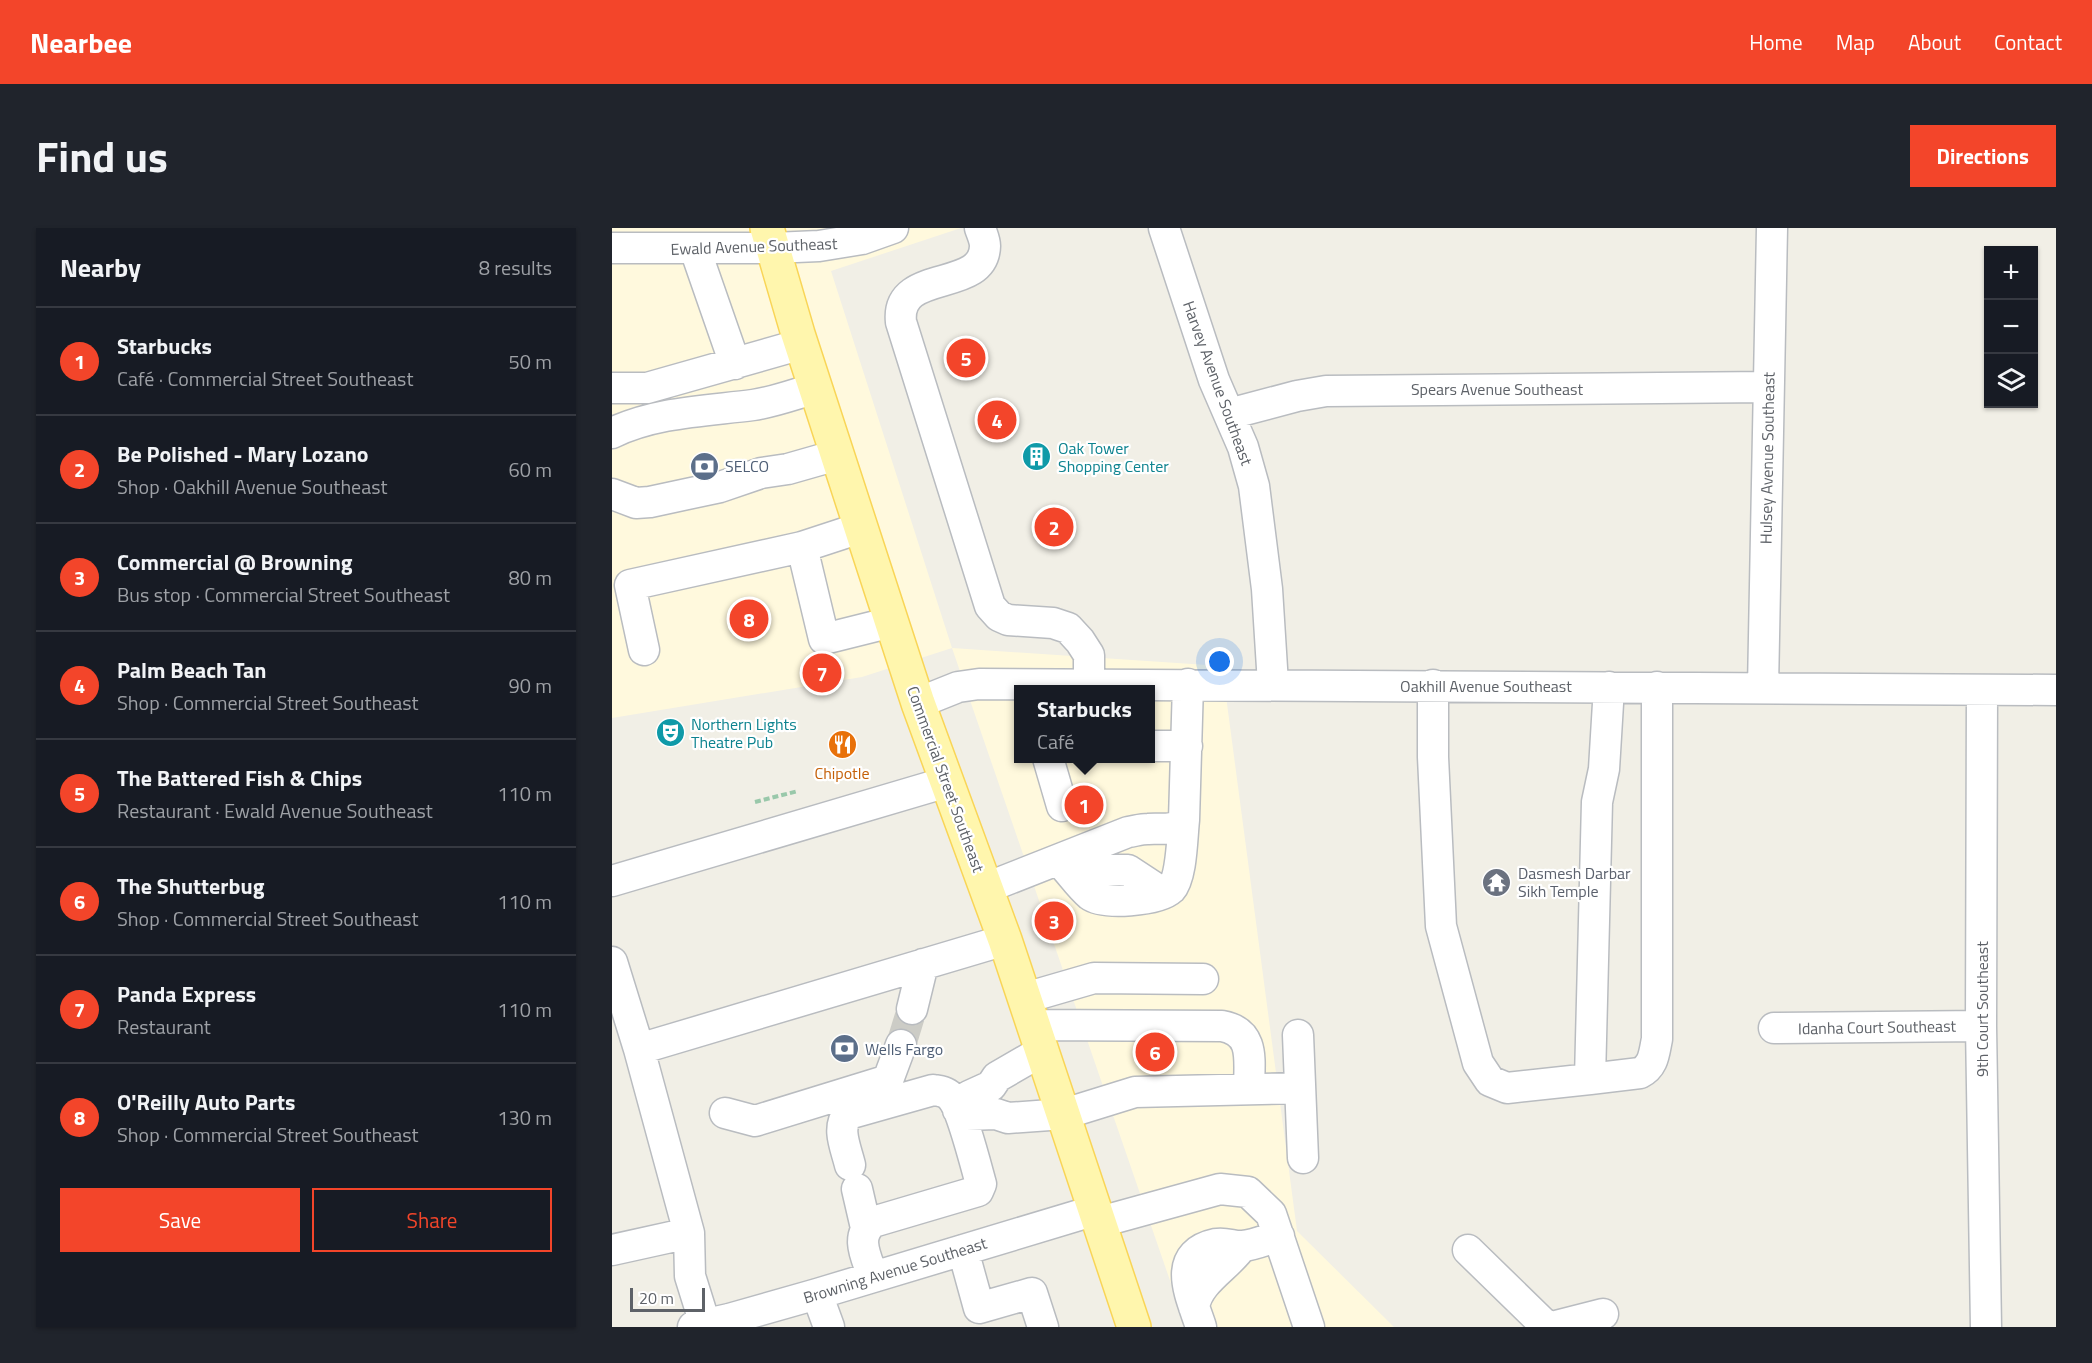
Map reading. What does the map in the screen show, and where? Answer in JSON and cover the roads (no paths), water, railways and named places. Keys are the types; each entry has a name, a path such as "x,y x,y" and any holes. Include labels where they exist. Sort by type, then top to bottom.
{"main road":[{"name":"Commercial Street Southeast","path":"770,238 860,528 918,703 1005,940 1134,1327"}],"street":[{"name":"Ewald Avenue Southeast","path":"612,248 770,238 839,244 862,239 891,228"},
{"path":"980,228 985,244 983,256 977,265 966,273 913,291 902,306 901,322 990,606 999,616 1008,620 1053,623 1068,628 1089,655 1089,684"},
{"name":"Harvey Avenue Southeast","path":"1164,228 1214,380 1243,447 1254,486 1267,589 1273,684"},
{"name":"Hulsey Avenue Southeast","path":"1763,688 1772,228"},
{"path":"681,242 735,364"},
{"path":"613,385 645,388 802,344"},
{"name":"Spears Avenue Southeast","path":"1229,414 1297,396 1326,391 1768,387"},
{"path":"612,433 630,424 705,409 755,405 816,388"},
{"path":"612,494 636,502 651,502 720,487 761,473 788,470 837,455"},
{"path":"644,650 630,585 802,547 860,528"},
{"path":"802,547 824,639 892,622"},
{"name":"Oakhill Avenue Southeast","path":"918,703 958,687 979,684 2056,690"},
{"path":"1049,763 1063,811 1067,860 1089,894 1096,898 1130,900 1154,898 1163,893 1170,889 1177,878 1184,820 1188,684"},
{"path":"1433,685 1433,757 1442,926 1478,1063 1490,1081 1507,1088 1640,1073 1647,1069 1653,1061 1657,1039 1656,687"},
{"path":"1590,1079 1597,802 1604,769 1609,687"},
{"name":"9th Court Southeast","path":"1982,690 1981,1026 1986,1327"},
{"path":"1155,747 1186,747"},
{"path":"612,881 947,782"},
{"path":"986,888 1067,860 1128,832 1175,829 1184,820"},
{"path":"639,1049 1005,940"},
{"path":"612,962 639,1049 689,1233 690,1276 699,1326"},
{"path":"912,1009 923,964"},
{"path":"958,1110 969,1096 991,1086 1033,1025 1094,978 1203,979"},
{"path":"1033,1025 1222,1026 1233,1028 1244,1037 1249,1046 1249,1089"},
{"name":"Idanha Court Southeast","path":"1774,1028 1981,1026"},
{"path":"1298,1035 1303,1158"},
{"path":"725,1113 755,1121 888,1080 901,1044"},
{"path":"958,1110 966,1115 996,1114 1008,1118 1064,1114 1135,1092 1300,1088"},
{"path":"866,1228 841,1128 842,1120 848,1114 933,1090 944,1091 952,1097 958,1110 981,1184 978,1191 873,1222 866,1228 863,1247 873,1277"},
{"name":"Browning Avenue Southeast","path":"699,1326 785,1316 817,1294 963,1250 1098,1216 1220,1189 1248,1192 1271,1214 1309,1327"},
{"path":"612,1250 689,1233"},
{"path":"1197,1317 1187,1286 1188,1262 1193,1255 1202,1248 1217,1244 1228,1243 1242,1246 1279,1236"},
{"path":"963,1250 979,1308 1032,1293 1043,1327"},
{"path":"1468,1251 1547,1327"},
{"path":"817,1294 829,1327"},
{"path":"1552,1327 1603,1314"}],"tunnel":[{"path":"901,1045 912,1009"}],"place":[{"name":"The Battered Fish & Chips","path":"966,358"},
{"name":"Palm Beach Tan","path":"997,420"},
{"name":"Oak Tower Shopping Center","path":"1037,457"},
{"name":"SELCO","path":"704,466"},
{"name":"Be Polished - Mary Lozano","path":"1054,527"},
{"name":"O'Reilly Auto Parts","path":"749,619"},
{"name":"Panda Express","path":"822,673"},
{"name":"Northern Lights Theatre Pub","path":"670,733"},
{"name":"Chipotle","path":"842,745"},
{"name":"Starbucks","path":"1084,805"},
{"name":"Dasmesh Darbar Sikh Temple","path":"1497,882"},
{"name":"Commercial @ Browning","path":"1054,921"},
{"name":"Wells Fargo","path":"844,1049"},
{"name":"The Shutterbug","path":"1155,1052"}]}
